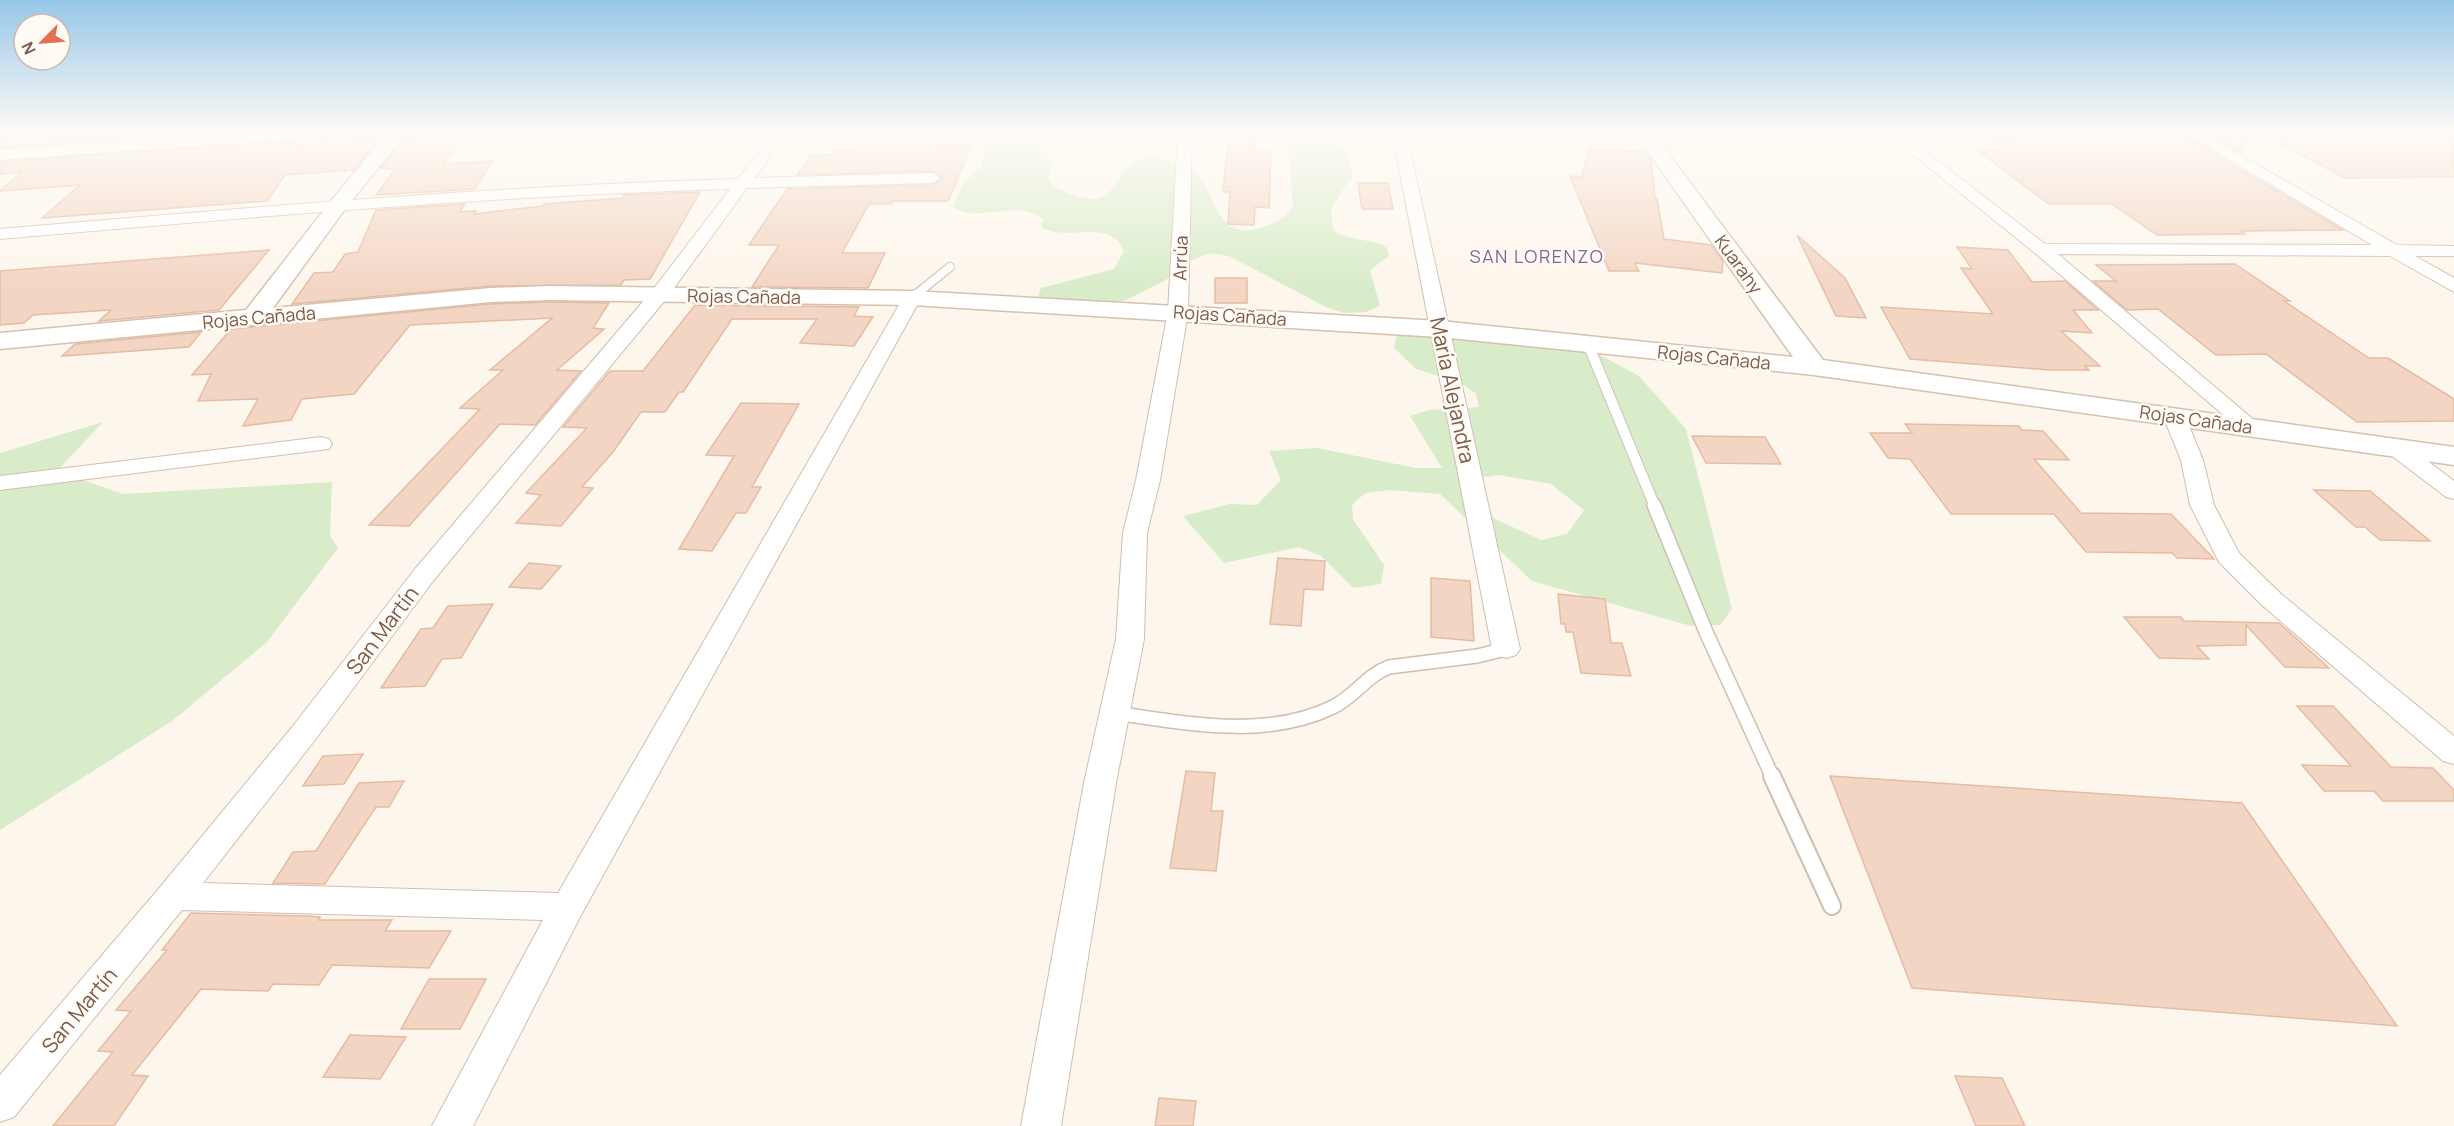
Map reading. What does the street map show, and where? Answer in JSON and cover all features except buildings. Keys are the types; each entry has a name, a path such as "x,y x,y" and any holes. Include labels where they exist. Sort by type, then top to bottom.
{"main road":[{"path":"254,317 355,185"},
{"name":"Kuarahy","path":"1681,185 1814,367"},
{"name":"Rojas Cañada","path":"0,341 491,295 549,293 912,297 1440,329 1814,367 2454,456"}],"street":[{"path":"0,234 338,205 676,185"},
{"name":"San Martín","path":"0,1104 173,896 304,733 424,575 660,295 744,185"},
{"name":"Arrúa","path":"1041,1126 1100,783 1130,639 1135,533 1148,480 1178,312 1183,185"},
{"name":"María Alejandra","path":"1410,185 1506,649"},
{"path":"1959,185 2041,249 2250,426"},
{"path":"2281,185 2454,285"},
{"path":"2041,249 2454,251"},
{"path":"452,1126 568,907 912,297"},
{"path":"2174,416 2192,460 2202,505 2228,557 2272,600 2454,753"},
{"path":"0,483 321,444"},
{"path":"2395,447 2454,492"},
{"path":"173,896 568,907"}],"lane":[{"path":"912,297 950,267"},
{"path":"1588,344 1706,632 1832,906"},
{"path":"1115,713 1225,727 1285,724 1335,707 1386,667 1484,656 1506,649"}],"green space":[{"path":"962,185 1053,185 1086,199 1097,199 1106,195 1115,185 1204,185 1222,217 1231,226 1243,230 1260,228 1279,220 1293,207 1291,185 1346,185 1331,208 1333,230 1339,234 1374,242 1387,248 1389,256 1370,270 1380,306 1366,312 1344,313 1326,307 1229,256 1210,253 1182,264 1166,280 1126,300 1107,304 1047,304 1038,297 1041,288 1114,269 1124,251 1119,242 1103,233 1049,231 1041,227 1043,219 1033,213 1010,210 974,213 963,212 953,207"},
{"path":"1451,324 1518,329 1587,348 1639,376 1686,429 1732,609 1720,625 1691,626 1532,581 1440,494 1390,490 1365,493 1352,505 1353,519 1384,565 1381,584 1353,588 1321,556 1299,547 1224,563 1183,516 1230,504 1257,505 1281,480 1269,451 1317,448 1416,468 1442,468 1410,416 1429,410 1479,407 1476,394 1461,383 1416,369 1394,348 1396,338 1409,329","holes":["1499,475 1551,484 1584,510 1567,534 1541,540 1493,518 1475,478"]},
{"path":"103,422 57,471 123,494 332,482 330,536 338,548 267,642 172,721 0,830 0,453"}],"district":[{"name":"SAN LORENZO","path":"1537,256"}]}
